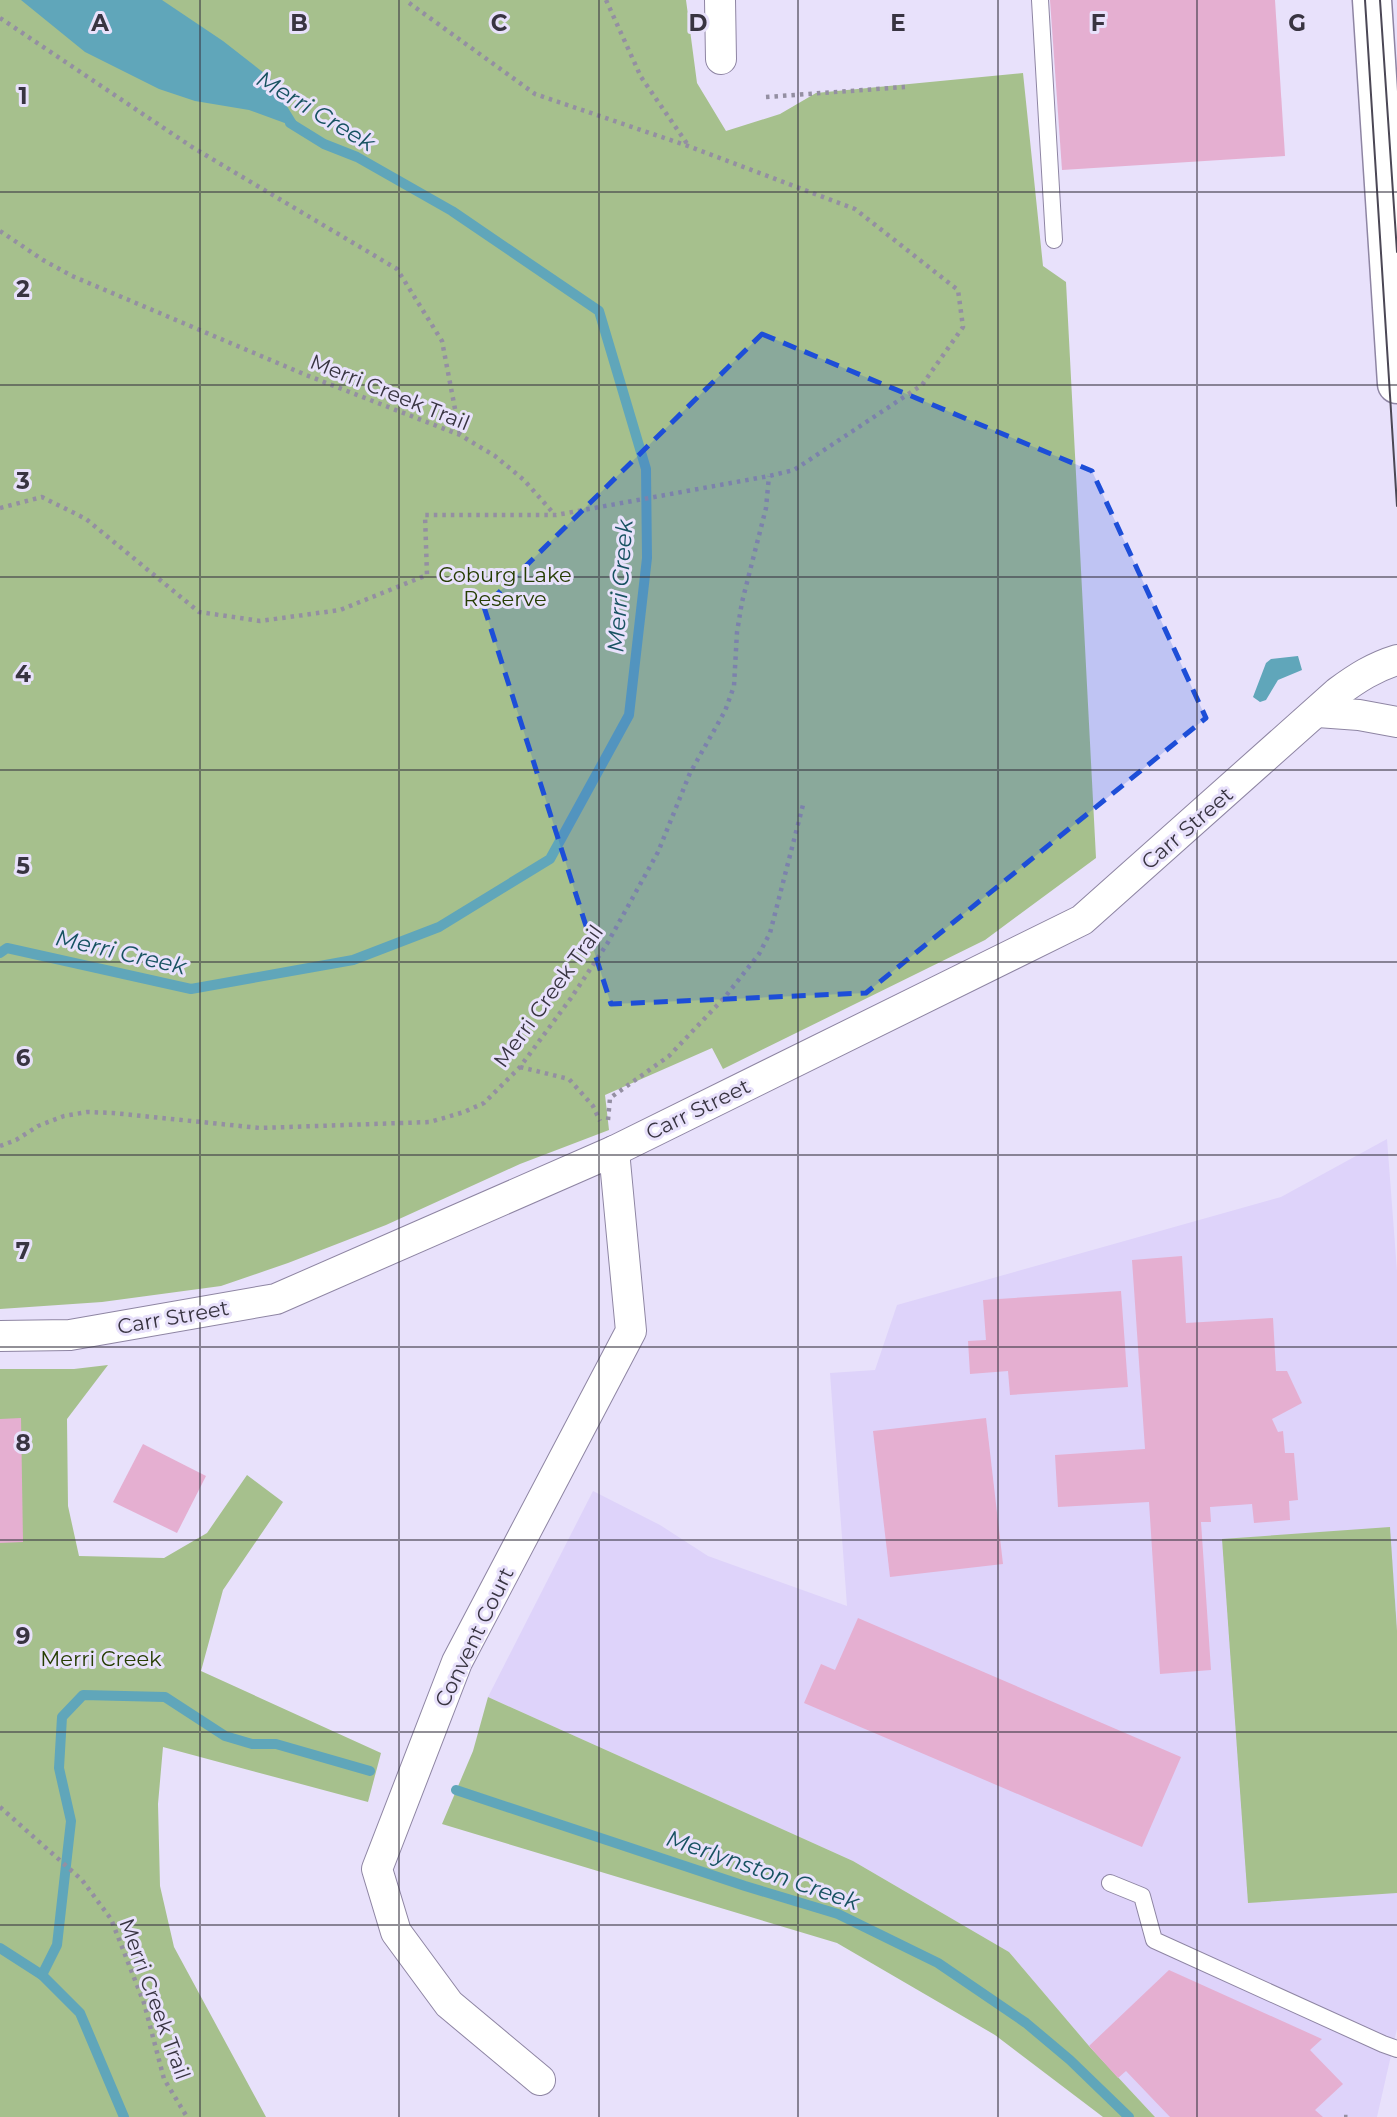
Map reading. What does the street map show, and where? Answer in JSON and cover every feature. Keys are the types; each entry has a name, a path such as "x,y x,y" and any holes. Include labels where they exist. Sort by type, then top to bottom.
{"highway":[{"path":"1372,0 1397,384"}],"street":[{"path":"720,0 721,59"},
{"name":"Carr Street","path":"0,1336 70,1335 276,1298 1082,920 1339,692 1361,675 1397,660"},
{"path":"1318,712 1359,715 1397,722"},
{"name":"Convent Court","path":"540,2080 449,2004 396,1932 377,1870 457,1662 631,1331 610,1142"}],"lane":[{"path":"1040,0 1054,240"},
{"path":"1110,1883 1142,1896 1154,1940 1397,2049"}],"path":[{"path":"0,508 42,497 86,519 199,612 260,621 340,610 427,575 425,515 556,515 793,470 922,385 963,327 958,290 855,209 688,146 534,94 405,0"},
{"path":"606,0 641,77 688,146"},
{"path":"0,18 192,147 397,270 442,341 460,435"},
{"path":"766,97 905,87"},
{"name":"Merri Creek Trail","path":"0,231 72,276 306,375 460,435 495,456 524,480 556,515"},
{"name":"Merri Creek Trail","path":"0,1146 16,1140 38,1126 64,1116 87,1112 260,1128 430,1122 484,1104 520,1067 607,944 657,852 690,773 725,711 734,686 737,632 742,602 766,508 769,476"},
{"path":"610,1142 610,1098 668,1056 725,997 759,954 770,933 804,801"},
{"path":"520,1067 569,1079 593,1106 610,1142"},
{"name":"Merri Creek Trail","path":"0,1807 82,1880 111,1919 144,2003 164,2079 187,2117"}],"highlighted area":[{"path":"762,334 1092,471 1206,718 866,993 611,1004 484,607"}],"shaded area":[{"path":"1387,1139 1397,1271 1397,2029 1377,2117 1155,2117 1089,2046 1009,1952 853,1861 488,1697 593,1491 660,1525 708,1556 847,1606 830,1373 875,1370 897,1305 1281,1197"}],"green space":[{"name":"Coburg Lake Reserve","path":"0,0 686,0 697,83 726,131 780,114 816,93 1023,73 1043,266 1066,282 1096,858 985,940 723,1069 712,1048 605,1095 609,1130 520,1164 386,1225 221,1286 102,1302 0,1309"},
{"name":"Merri Creek","path":"108,1365 67,1419 68,1506 79,1556 164,1558 207,1533 247,1475 283,1502 223,1590 201,1671 381,1753 368,1802 163,1747 158,1804 160,1886 174,1947 266,2117 0,2117 0,1369 74,1369"},
{"path":"1390,1527 1397,1631 1397,1893 1248,1903 1222,1539"},
{"path":"488,1697 853,1861 1009,1952 1089,2046 1155,2117 1103,2117 995,2035 837,1943 442,1824 473,1751"}],"water":[{"path":"21,0 162,0 223,41 269,77 301,129 249,110 195,101 159,89 85,52"},
{"path":"1298,656 1302,670 1278,680 1266,700 1260,702 1253,697 1266,663 1271,659"}],"building":[{"path":"1050,0 1275,0 1285,156 1062,170"},
{"path":"1182,1256 1186,1323 1273,1318 1276,1371 1287,1371 1302,1403 1272,1419 1278,1432 1283,1431 1285,1453 1294,1453 1298,1500 1289,1501 1290,1520 1254,1523 1252,1504 1210,1507 1211,1522 1201,1522 1211,1670 1160,1674 1149,1502 1058,1507 1055,1455 1145,1449 1132,1260"},
{"path":"1121,1291 1128,1387 1010,1395 1008,1371 970,1374 968,1341 986,1340 983,1300"},
{"path":"21,1418 23,1542 0,1543 0,1419"},
{"path":"986,1418 1003,1564 890,1577 873,1431"},
{"path":"143,1444 206,1476 177,1533 113,1502"},
{"path":"858,1618 1181,1757 1142,1847 804,1703 821,1664 835,1670"},
{"path":"1169,1970 1322,2039 1310,2050 1343,2084 1315,2110 1323,2117 1170,2117 1126,2071 1118,2078 1089,2046"}],"waterway":[{"name":"Merri Creek","path":"0,953 7,948 191,989 353,960 439,927 550,859 629,715 647,558 646,469 599,311 452,211 357,157 324,144 290,123"},
{"name":"Merlynston Creek","path":"42,1975 57,1945 71,1821 59,1768 62,1717 83,1695 165,1697 225,1736 252,1744 276,1744 370,1771"},
{"name":"Merlynston Creek","path":"456,1790 838,1914 938,1963 1026,2023 1070,2060 1129,2117"},
{"name":"Merri Creek","path":"0,1948 42,1975 80,2013 124,2117"}],"tram line":[{"path":"1365,0 1397,506"},
{"path":"1380,0 1397,252"}]}
